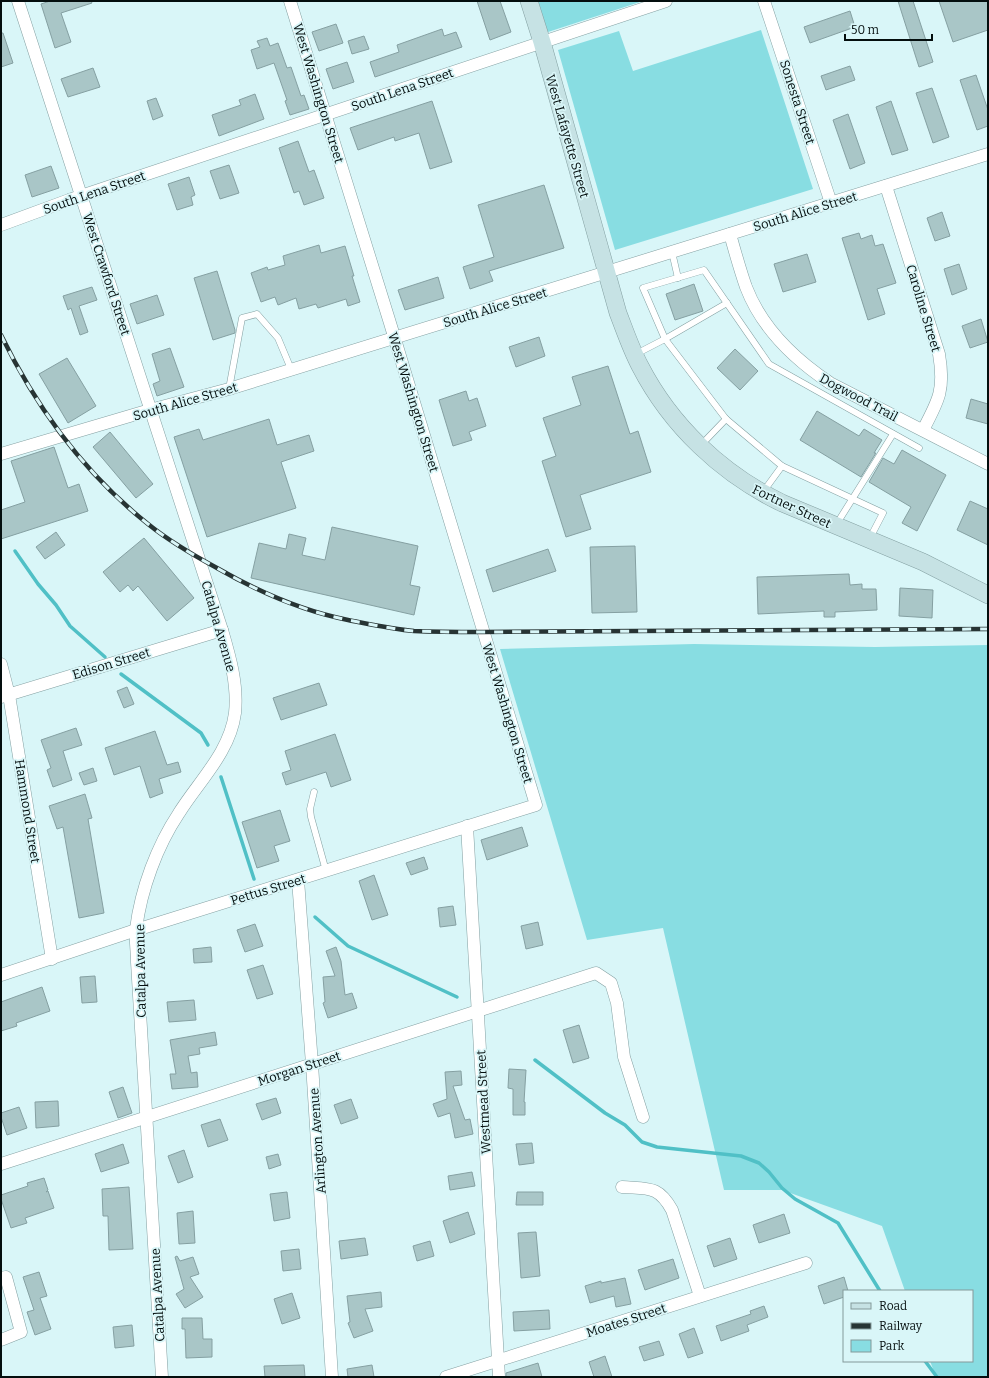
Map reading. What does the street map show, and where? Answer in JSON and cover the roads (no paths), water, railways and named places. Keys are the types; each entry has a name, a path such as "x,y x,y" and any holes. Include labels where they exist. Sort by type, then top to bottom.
{"street":[{"name":"West Crawford Street","path":"18,1 150,410"},
{"name":"West Washington Street","path":"290,1 536,805"},
{"name":"West Lafayette Street","path":"529,1 542,42 606,272"},
{"name":"South Lena Street","path":"1,225 44,208 666,1"},
{"name":"Sonesta Street","path":"764,1 831,203"},
{"name":"South Alice Street","path":"1,454 230,388 988,154"},
{"name":"Caroline Street","path":"886,186 939,354 942,372 941,390 935,408 923,430"},
{"name":"Dogwood Trail","path":"730,234 747,288 759,313 777,339 811,370 830,383 988,464"},
{"name":"Fortner Street","path":"606,272 618,313 634,355 654,391 682,428 724,468 762,493 923,562 988,594"},
{"name":"Catalpa Avenue","path":"150,410 222,630 230,658 236,698 232,727 219,755 178,813 154,862 147,883 136,930 137,970 162,1377"},
{"name":"Edison Street","path":"5,696 222,630"},
{"name":"Hammond Street","path":"1,664 5,696 52,959"},
{"name":"Pettus Street","path":"1,975 136,930 536,805"},
{"name":"Westmead Street","path":"467,826 499,1377"},
{"name":"Arlington Avenue","path":"298,880 312,1064 332,1377"},
{"name":"Morgan Street","path":"1,1164 596,972 611,983 617,1003 624,1057 643,1117"},
{"path":"622,1187 651,1189 659,1192 666,1199 672,1210 700,1296"},
{"name":"Moates Street","path":"446,1377 806,1263"},
{"path":"1,1278 6,1277 21,1332 1,1340"}],"lane":[{"path":"672,252 678,278"},
{"path":"869,540 882,513 782,466 726,419 665,339 643,288 704,270 769,364 919,448"},
{"path":"634,355 727,303"},
{"path":"230,388 242,318 257,314 278,338 291,369"},
{"path":"700,446 726,419"},
{"path":"836,526 893,434"},
{"path":"762,493 782,466"},
{"path":"314,792 310,809 311,817 326,870"}],"waterway":[{"path":"15,551 70,626 105,657"},
{"path":"121,674 201,733 208,745"},
{"path":"221,777 254,879"},
{"path":"315,917 348,946 457,997"},
{"path":"535,1060 605,1113 625,1125 642,1142 657,1147 741,1156 759,1163 769,1172 782,1188 795,1199 838,1223 879,1290"},
{"path":"926,1362 937,1377"}],"railway":[{"path":"1,335 15,362 46,413 64,438 103,484 148,524 181,548 232,576 297,606 331,616 389,628 431,632 988,629"}]}
